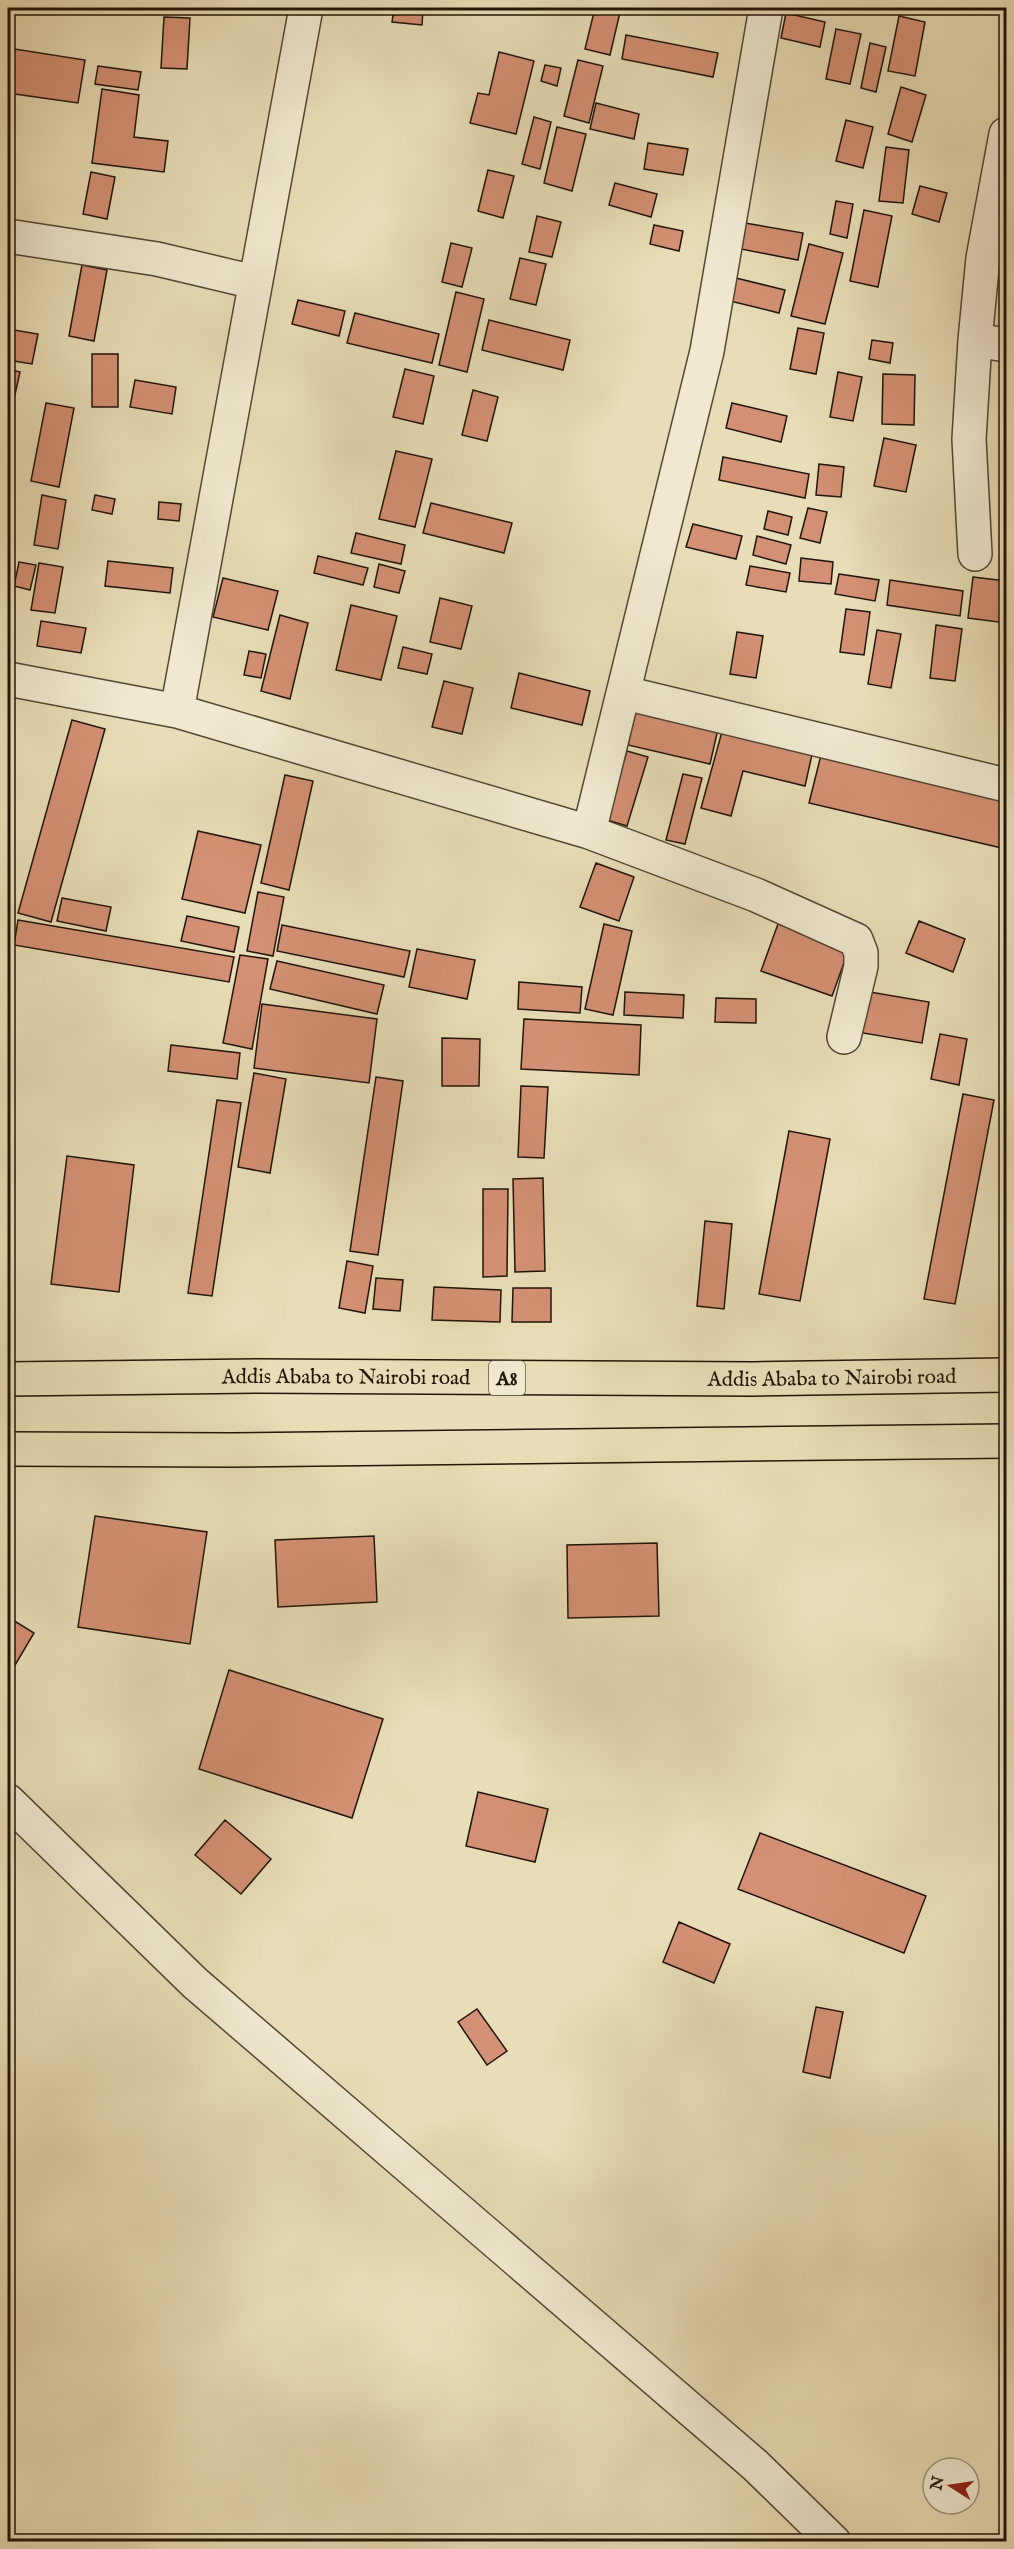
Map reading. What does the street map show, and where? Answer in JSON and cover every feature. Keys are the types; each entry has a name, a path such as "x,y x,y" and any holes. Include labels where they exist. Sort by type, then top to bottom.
{"highway":[{"name":"Addis Ababa to Nairobi road","path":"8,1379 257,1376 753,1379 1006,1375"},
{"path":"8,1449 231,1450 1006,1441"}],"street":[{"path":"177,711 306,8"},
{"path":"589,832 707,351 766,8"},
{"path":"975,554 969,439 991,343 983,258 1006,134"},
{"path":"8,236 157,259 254,282"},
{"path":"8,679 177,711 589,832 756,895 856,940 861,953 861,966 844,1037"},
{"path":"624,693 1006,785"},
{"path":"8,1801 195,1983 755,2465 834,2541"}],"building":[{"path":"171,8 222,8 221,14"},
{"path":"394,8 423,8 422,25 392,22"},
{"path":"595,8 621,8 610,55 585,49"},
{"path":"786,13 825,22 820,47 781,38"},
{"path":"899,16 925,22 915,76 888,71"},
{"path":"164,17 190,18 187,69 161,68"},
{"path":"836,29 861,34 850,84 826,79"},
{"path":"626,35 718,53 713,77 622,59"},
{"path":"870,43 886,47 876,92 861,88"},
{"path":"8,48 85,60 78,103 8,93"},
{"path":"499,52 534,61 516,134 470,123 478,93 489,95"},
{"path":"578,60 603,66 589,123 564,116"},
{"path":"545,65 561,68 557,86 541,81"},
{"path":"98,66 141,72 138,90 95,84"},
{"path":"901,87 926,95 912,142 888,134"},
{"path":"102,89 139,95 134,137 168,141 164,172 92,163"},
{"path":"596,103 639,114 634,139 590,129"},
{"path":"534,117 551,122 540,169 522,164"},
{"path":"846,120 873,127 863,168 836,161"},
{"path":"557,127 586,134 572,191 544,183"},
{"path":"648,143 688,149 683,175 644,169"},
{"path":"886,147 909,150 903,203 879,201"},
{"path":"488,170 514,176 503,218 478,211"},
{"path":"91,172 115,177 107,219 83,214"},
{"path":"615,183 657,194 651,217 609,205"},
{"path":"920,186 947,193 939,222 912,214"},
{"path":"836,201 853,204 847,238 830,234"},
{"path":"864,210 892,216 878,287 850,281"},
{"path":"537,216 561,222 552,257 529,252"},
{"path":"745,223 803,233 798,260 741,249"},
{"path":"654,225 683,231 679,251 650,244"},
{"path":"451,243 472,248 462,287 442,282"},
{"path":"809,244 843,253 825,324 791,316"},
{"path":"520,258 546,264 536,305 510,299"},
{"path":"82,265 107,270 94,341 69,336"},
{"path":"736,278 785,290 779,313 730,301"},
{"path":"456,292 484,299 467,372 439,365"},
{"path":"298,300 345,311 339,336 292,324"},
{"path":"355,313 439,334 432,363 347,343"},
{"path":"489,320 570,340 563,370 482,350"},
{"path":"798,328 824,333 816,374 790,369"},
{"path":"8,329 38,334 32,364 8,360"},
{"path":"872,340 893,343 890,363 869,359"},
{"path":"92,354 118,354 118,407 92,407"},
{"path":"8,369 20,372 14,399 8,397"},
{"path":"405,369 434,376 423,424 393,417"},
{"path":"838,372 862,377 853,421 830,417"},
{"path":"883,374 915,375 914,425 882,424"},
{"path":"135,380 176,387 172,414 130,407"},
{"path":"473,390 498,397 487,441 462,435"},
{"path":"46,403 74,408 59,487 31,481"},
{"path":"732,403 787,416 781,442 726,428"},
{"path":"884,438 916,445 906,492 874,486"},
{"path":"396,451 432,459 415,527 379,519"},
{"path":"723,457 809,474 805,498 719,480"},
{"path":"819,464 844,467 841,497 816,495"},
{"path":"42,495 66,500 58,549 34,545"},
{"path":"95,495 115,499 112,514 92,510"},
{"path":"159,502 181,504 179,521 158,519"},
{"path":"431,503 512,523 504,553 423,533"},
{"path":"808,508 827,512 820,543 800,538"},
{"path":"768,511 792,517 788,535 764,529"},
{"path":"693,524 742,536 736,559 686,547"},
{"path":"1002,530 1006,531 1006,559 1000,559"},
{"path":"356,533 405,545 401,564 351,553"},
{"path":"757,536 791,545 786,564 753,555"},
{"path":"318,556 368,568 363,585 314,573"},
{"path":"801,558 833,562 831,584 799,581"},
{"path":"108,561 173,568 170,593 105,586"},
{"path":"19,562 36,565 30,590 14,586"},
{"path":"39,563 63,567 55,613 31,610"},
{"path":"379,564 405,571 399,593 374,587"},
{"path":"750,566 790,573 786,592 746,585"},
{"path":"839,574 879,580 875,601 835,594"},
{"path":"973,577 1006,581 1006,623 968,618"},
{"path":"223,578 278,591 268,630 213,617"},
{"path":"890,580 963,591 960,616 887,605"},
{"path":"8,594 12,594 13,626 8,626"},
{"path":"440,598 472,606 461,649 430,642"},
{"path":"351,605 397,616 381,680 336,670"},
{"path":"846,609 870,612 864,655 840,652"},
{"path":"280,615 308,623 290,699 261,691"},
{"path":"41,621 86,628 81,653 37,646"},
{"path":"936,625 962,629 955,681 930,678"},
{"path":"877,630 901,634 891,688 868,684"},
{"path":"737,632 763,636 756,678 730,674"},
{"path":"403,647 432,654 427,674 398,668"},
{"path":"249,651 266,654 261,678 244,675"},
{"path":"519,673 590,691 582,725 511,708"},
{"path":"444,681 473,688 462,734 432,727"},
{"path":"636,710 718,729 710,764 628,745"},
{"path":"72,720 105,729 51,922 18,913"},
{"path":"723,728 813,750 805,786 743,771 731,816 701,808"},
{"path":"823,747 1006,791 1006,849 809,803"},
{"path":"627,751 648,757 627,826 607,820"},
{"path":"683,774 702,778 685,844 666,840"},
{"path":"285,775 313,781 289,890 261,883"},
{"path":"198,831 261,845 245,913 182,899"},
{"path":"596,863 634,877 619,921 580,907"},
{"path":"258,892 284,897 273,956 247,951"},
{"path":"62,898 111,907 106,931 57,921"},
{"path":"187,916 239,927 234,952 181,941"},
{"path":"18,920 234,957 229,982 14,945"},
{"path":"919,921 965,939 953,972 906,953"},
{"path":"604,924 632,931 613,1015 585,1009"},
{"path":"778,924 849,949 832,996 761,971"},
{"path":"282,925 410,951 404,977 277,951"},
{"path":"417,949 475,960 467,999 409,987"},
{"path":"240,955 268,959 252,1049 223,1043"},
{"path":"277,961 384,985 377,1014 270,989"},
{"path":"519,982 582,987 580,1013 518,1009"},
{"path":"864,991 929,1002 922,1043 857,1032"},
{"path":"625,992 684,995 683,1018 624,1015"},
{"path":"716,998 756,999 756,1023 715,1022"},
{"path":"262,1004 377,1019 369,1083 254,1068"},
{"path":"524,1019 641,1025 639,1075 521,1069"},
{"path":"940,1034 967,1039 959,1085 931,1079"},
{"path":"442,1038 480,1039 479,1086 442,1086"},
{"path":"171,1045 240,1053 237,1079 168,1071"},
{"path":"254,1073 286,1079 270,1173 238,1167"},
{"path":"376,1077 403,1081 378,1255 350,1251"},
{"path":"521,1086 548,1087 544,1158 518,1157"},
{"path":"963,1094 994,1100 955,1304 924,1299"},
{"path":"217,1100 241,1103 212,1296 188,1293"},
{"path":"789,1131 830,1139 800,1301 759,1294"},
{"path":"67,1156 134,1165 119,1292 51,1284"},
{"path":"543,1178 545,1271 515,1272 513,1179"},
{"path":"483,1189 508,1189 507,1276 483,1277"},
{"path":"705,1221 732,1224 724,1309 697,1306"},
{"path":"347,1261 373,1266 365,1313 339,1308"},
{"path":"376,1278 403,1280 400,1311 373,1309"},
{"path":"434,1287 501,1290 500,1322 432,1320"},
{"path":"513,1288 551,1288 551,1322 512,1322"},
{"path":"95,1516 207,1532 190,1644 78,1627"},
{"path":"374,1536 377,1602 278,1607 275,1540"},
{"path":"657,1543 659,1616 568,1618 567,1545"},
{"path":"8,1617 34,1633 8,1677"},
{"path":"229,1670 383,1719 352,1818 199,1769"},
{"path":"478,1792 548,1809 535,1862 466,1846"},
{"path":"225,1820 271,1859 241,1894 195,1855"},
{"path":"760,1833 926,1896 904,1953 738,1889"},
{"path":"679,1922 730,1944 714,1983 663,1962"},
{"path":"816,2007 843,2012 830,2078 803,2072"},
{"path":"477,2009 507,2051 487,2065 458,2022"}]}
